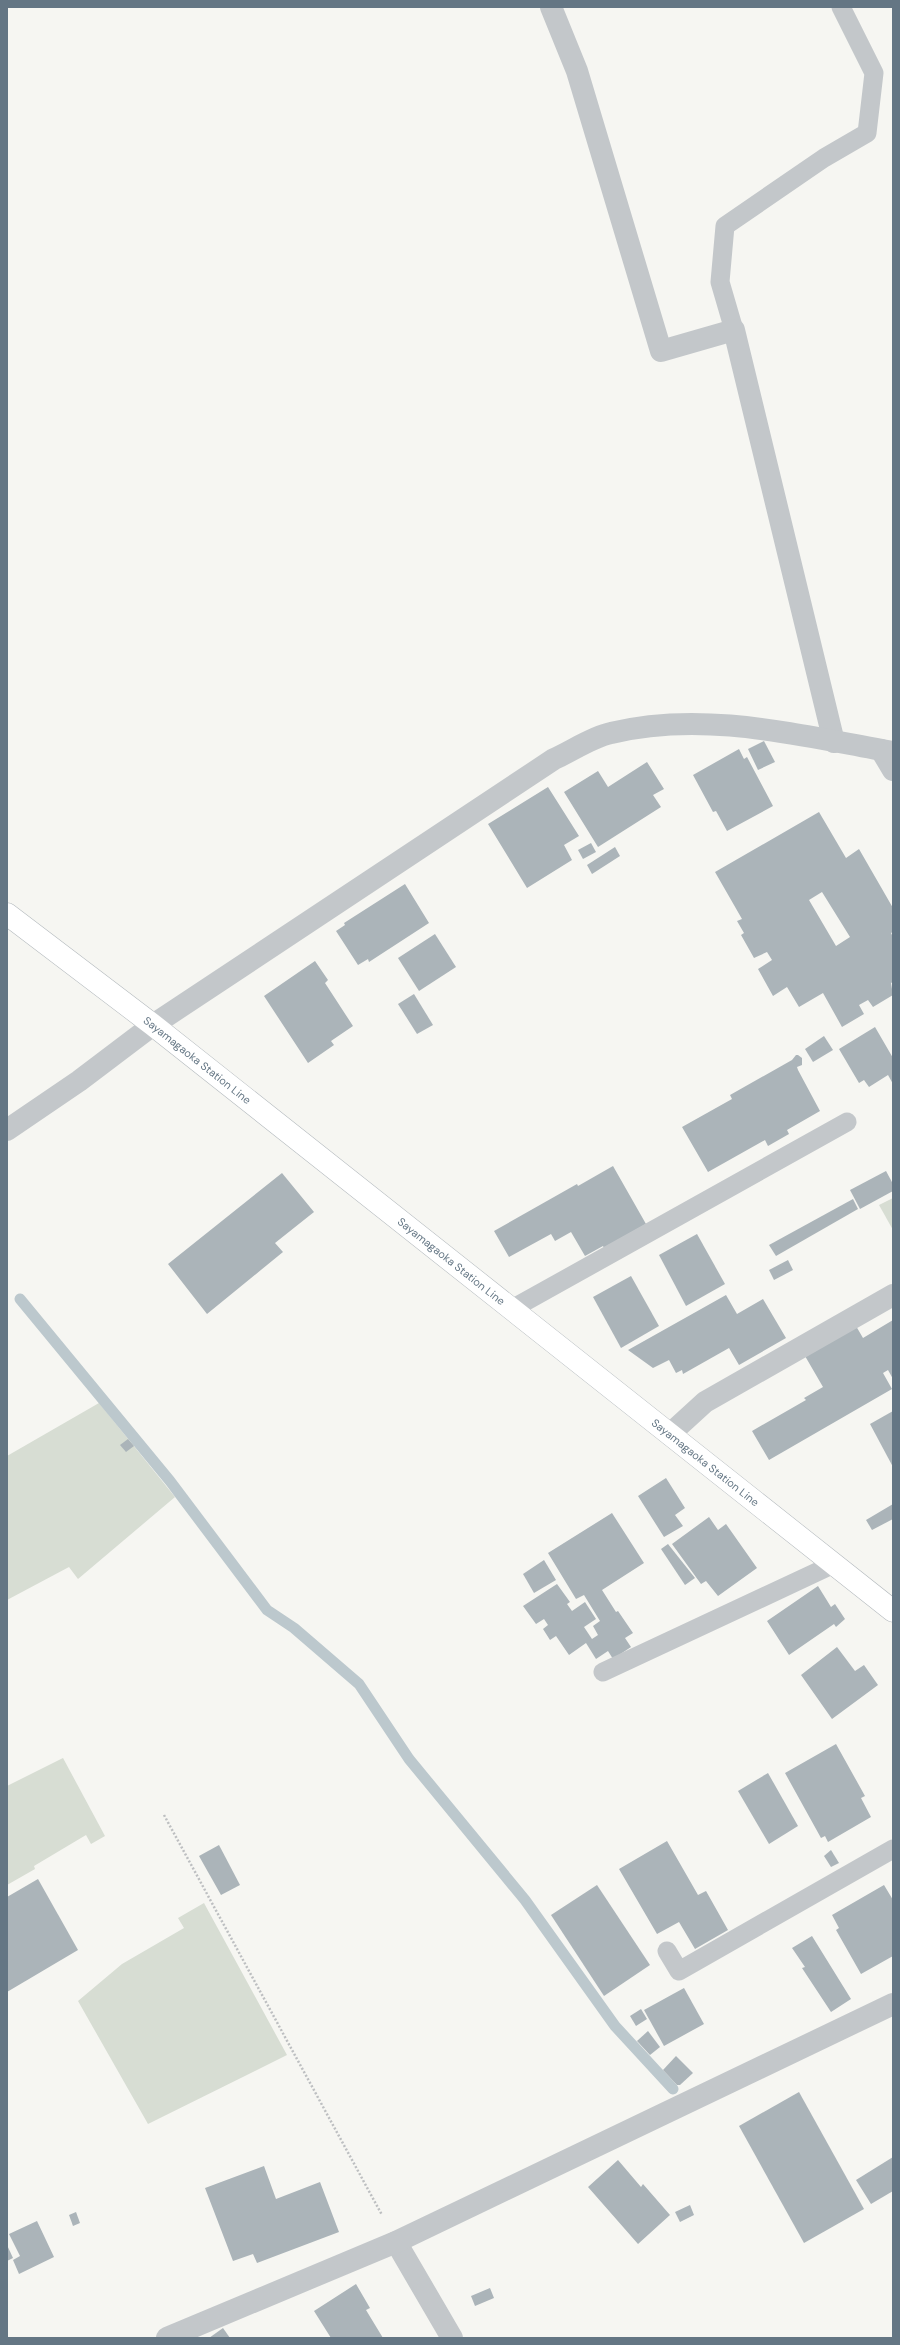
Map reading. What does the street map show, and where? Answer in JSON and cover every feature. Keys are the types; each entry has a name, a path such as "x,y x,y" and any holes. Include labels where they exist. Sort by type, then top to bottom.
{"main road":[{"name":"Sayamagaoka Station Line","path":"7,914 153,1025 893,1611"}],"street":[{"path":"551,7 577,71 661,351 734,330 834,742"},
{"path":"7,1130 79,1081 153,1025 554,759 610,733 668,724 729,724 887,751 893,770"},
{"path":"670,1434 705,1402 893,1294"},
{"path":"167,2338 396,2242 893,2004"},
{"path":"396,2242 452,2338"}],"lane":[{"path":"734,330 720,282 725,226 824,158 867,133 874,73 842,7"},
{"path":"512,1309 847,1122"},
{"path":"603,1672 834,1564"},
{"path":"668,1951 679,1971 893,1848"}],"path":[{"path":"164,1815 396,2242"}],"shaded area":[{"path":"893,1198 893,1230 879,1205"},
{"path":"99,1403 175,1497 78,1579 69,1567 7,1600 7,1456"},
{"path":"63,1758 105,1836 91,1844 86,1835 34,1866 35,1869 7,1885 7,1786"},
{"path":"204,1903 287,2055 148,2124 78,2001 122,1964 184,1928 178,1918"}],"building":[{"path":"764,741 775,762 758,770 748,749"},
{"path":"739,749 744,759 747,757 773,806 727,831 716,811 713,812 693,775"},
{"path":"647,762 664,789 653,795 661,807 598,847 564,792 598,771 608,787"},
{"path":"548,787 579,836 564,845 572,860 527,888 488,824"},
{"path":"819,812 846,858 859,849 893,908 893,932 891,933 893,937 893,982 891,983 893,995 873,1007 868,1000 859,1005 864,1014 842,1027 823,993 799,1007 787,987 773,996 758,969 772,960 767,952 754,958 741,935 744,933 737,921 742,919 715,872","holes":["822,892 850,937 836,946 809,900"]},
{"path":"591,843 596,852 583,859 578,850"},
{"path":"615,847 620,856 592,874 587,865"},
{"path":"405,884 429,923 369,962 368,959 358,965 336,931 345,925 344,923"},
{"path":"435,934 456,967 419,991 398,958"},
{"path":"315,961 328,980 325,983 353,1026 331,1041 334,1045 308,1063 264,996"},
{"path":"414,994 433,1025 417,1034 398,1004"},
{"path":"875,1027 893,1058 893,1084 888,1075 869,1087 864,1080 859,1083 839,1049"},
{"path":"824,1036 833,1050 813,1062 805,1049"},
{"path":"796,1055 802,1058 802,1065 797,1067 798,1070 820,1111 787,1130 789,1134 768,1146 765,1140 708,1172 682,1127 732,1099 730,1095 792,1060"},
{"path":"613,1166 646,1224 604,1248 603,1246 585,1256 571,1232 555,1241 551,1234 509,1257 494,1231 577,1184 578,1186"},
{"path":"886,1171 893,1184 893,1191 860,1209 850,1190"},
{"path":"282,1173 314,1212 275,1243 283,1252 207,1314 168,1264"},
{"path":"853,1199 858,1209 776,1256 769,1245"},
{"path":"697,1234 725,1284 686,1306 659,1255"},
{"path":"788,1260 793,1270 774,1280 769,1270"},
{"path":"631,1276 659,1326 621,1348 593,1297"},
{"path":"726,1295 737,1314 763,1299 786,1338 739,1365 729,1348 683,1374 682,1370 676,1373 669,1360 653,1368 628,1350"},
{"path":"893,1320 893,1379 888,1370 883,1373 892,1389 769,1460 752,1431 806,1400 804,1398 823,1387 805,1356 856,1326 863,1338"},
{"path":"893,1411 893,1467 870,1424"},
{"path":"128,1439 134,1446 126,1452 120,1445"},
{"path":"666,1478 685,1508 675,1515 683,1526 664,1537 638,1496"},
{"path":"893,1504 893,1519 872,1530 866,1520"},
{"path":"612,1513 644,1563 602,1590 616,1612 618,1611 633,1633 625,1638 631,1647 613,1659 608,1651 596,1659 586,1643 569,1655 556,1636 550,1640 543,1629 548,1625 544,1619 536,1624 523,1606 557,1584 570,1602 567,1604 572,1611 585,1602 596,1619 584,1627 592,1639 598,1635 593,1626 600,1621 584,1595 576,1599 548,1553"},
{"path":"709,1517 718,1530 726,1524 757,1568 718,1596 706,1581 701,1584 672,1544"},
{"path":"668,1544 695,1578 685,1585 661,1549"},
{"path":"544,1560 556,1580 534,1593 523,1574"},
{"path":"818,1586 831,1607 835,1604 845,1619 836,1627 834,1624 789,1655 767,1621"},
{"path":"837,1647 855,1671 864,1665 878,1685 832,1719 801,1675"},
{"path":"836,1744 865,1796 861,1798 871,1817 828,1842 825,1836 821,1838 785,1773"},
{"path":"768,1773 798,1826 769,1844 738,1791"},
{"path":"667,1841 698,1895 706,1891 728,1930 695,1949 679,1922 657,1934 619,1869"},
{"path":"219,1845 240,1885 221,1895 199,1856"},
{"path":"831,1850 839,1863 831,1867 824,1856"},
{"path":"38,1879 78,1950 7,1992 7,1897"},
{"path":"597,1885 650,1965 604,1996 551,1915"},
{"path":"884,1885 893,1900 893,1956 861,1974 836,1930 839,1928 832,1915"},
{"path":"812,1936 851,1999 831,2012 802,1968 805,1967 792,1948"},
{"path":"684,1988 704,2024 664,2046 644,2010"},
{"path":"641,2009 647,2019 636,2026 630,2016"},
{"path":"648,2031 660,2047 650,2055 637,2041"},
{"path":"676,2056 693,2073 680,2085 677,2085 663,2070"},
{"path":"799,2092 864,2209 804,2243 739,2126"},
{"path":"893,2157 893,2191 871,2204 856,2180"},
{"path":"618,2160 641,2187 643,2184 670,2215 638,2244 588,2187"},
{"path":"264,2166 276,2199 320,2182 339,2232 257,2263 253,2254 233,2261 205,2188"},
{"path":"690,2205 694,2215 680,2222 675,2212"},
{"path":"76,2212 80,2223 73,2226 69,2215"},
{"path":"37,2221 54,2257 19,2274 13,2260 20,2256 9,2234"},
{"path":"7,2245 13,2258 7,2261"},
{"path":"356,2284 370,2308 366,2310 383,2338 331,2338 314,2311"},
{"path":"490,2288 494,2298 475,2306 471,2296"},
{"path":"223,2328 230,2338 209,2338"}],"waterway":[{"path":"20,1299 170,1481 267,1610 294,1628 359,1684 409,1759 525,1900 615,2026 673,2089"}]}
